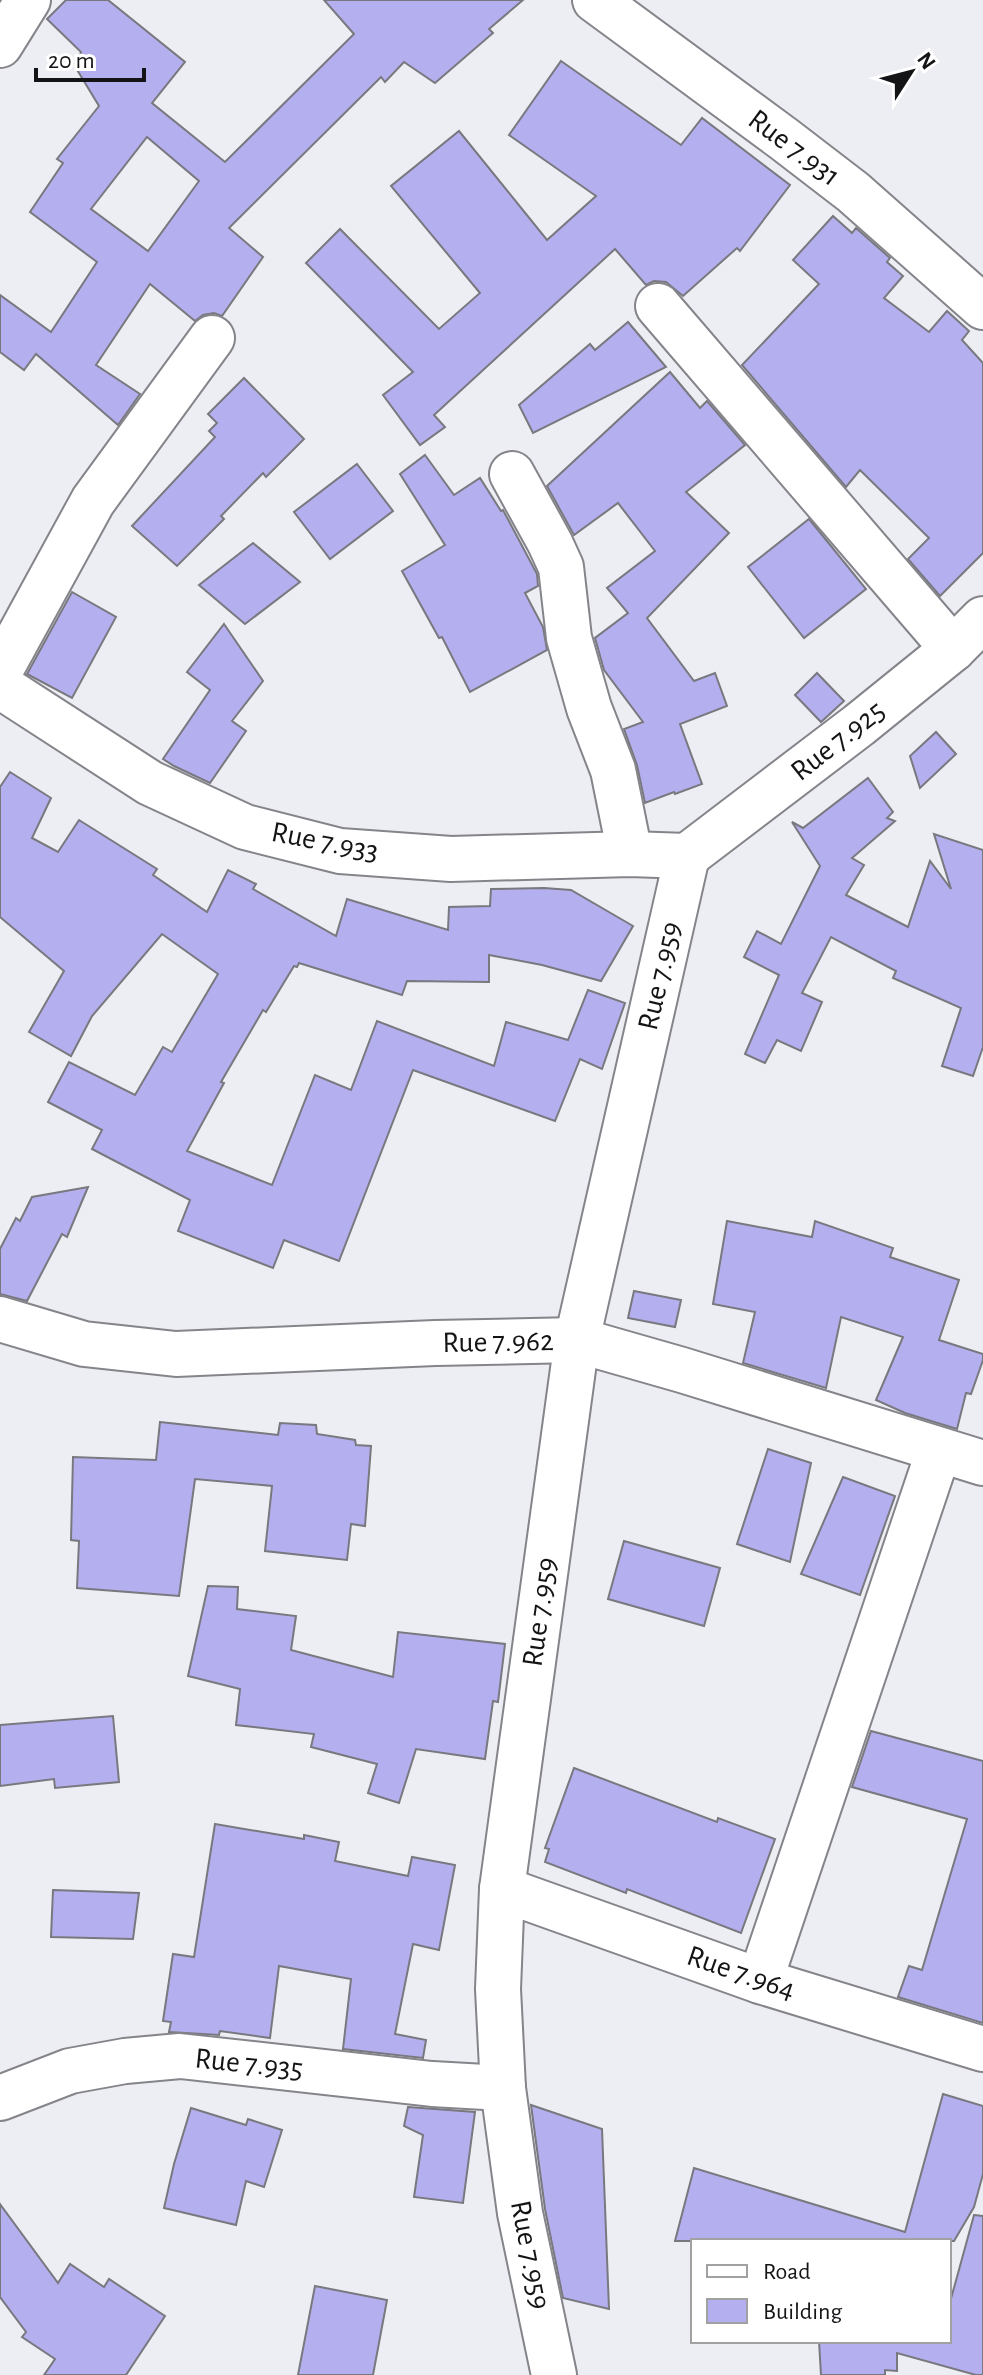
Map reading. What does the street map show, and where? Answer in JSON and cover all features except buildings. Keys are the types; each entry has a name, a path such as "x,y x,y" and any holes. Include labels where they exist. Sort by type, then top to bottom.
{"street":[{"path":"0,45 28,0"},
{"name":"Rue 7.931","path":"595,0 853,192 983,307"},
{"path":"658,306 968,634"},
{"path":"0,671 93,501 212,338"},
{"path":"512,474 561,567 569,638 589,708 613,770 630,854"},
{"name":"Rue 7.925","path":"687,856 859,725 968,634"},
{"name":"Rue 7.933","path":"0,686 150,783 245,827 340,851 451,859 630,854 687,856"},
{"name":"Rue 7.959","path":"554,2375 520,2213 503,2088 498,1989 502,1889 577,1340 687,856"},
{"name":"Rue 7.962","path":"0,1319 84,1344 176,1354 577,1340 983,1463"},
{"path":"760,1981 939,1450"},
{"name":"Rue 7.964","path":"502,1889 760,1981 983,2049"},
{"name":"Rue 7.935","path":"0,2098 70,2071 125,2061 180,2056 432,2084 503,2088"}]}
